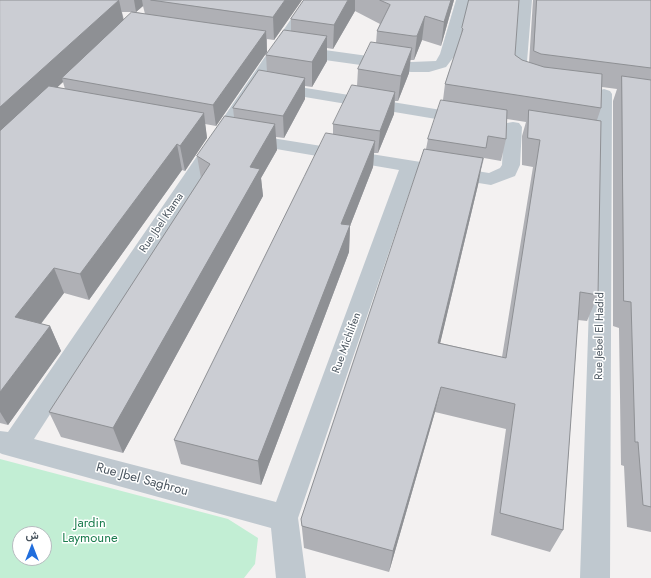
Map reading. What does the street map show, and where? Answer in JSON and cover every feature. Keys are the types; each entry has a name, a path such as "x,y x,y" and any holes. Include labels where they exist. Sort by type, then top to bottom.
{"street":[{"name":"Rue Jbel Ktama","path":"7,444 213,133 254,84 271,47 311,0"},
{"path":"271,47 410,67 429,68 441,64 448,54 463,0"},
{"path":"525,0 523,36 518,76 531,84 545,86"},
{"path":"213,133 409,167 491,179 508,172 511,165 505,125 254,84"},
{"name":"Rue Jebel El Hadid","path":"596,578 595,141 604,94"},
{"name":"Rue Michlifen","path":"284,518 409,167"},
{"name":"Rue Jbel Saghrou","path":"7,444 284,518"},
{"path":"284,518 291,578"}],"green space":[{"name":"Jardin Laymoune","path":"0,459 228,519 258,538 255,564 244,578 0,578"}],"building":[{"path":"0,0 119,0 0,107"},
{"path":"151,0 285,0 273,17"},
{"path":"304,0 348,0 334,25 291,19"},
{"path":"380,0 451,0 444,22 425,16 417,36 413,36 377,31 390,5"},
{"path":"469,0 519,0 515,55 522,60 544,67 602,74 601,108 445,84 463,29"},
{"path":"537,0 651,0 651,68 541,54 534,51"},
{"path":"132,12 266,31 213,105 62,78"},
{"path":"284,30 327,36 312,62 266,55"},
{"path":"371,42 412,48 401,76 358,69"},
{"path":"259,70 305,78 283,116 233,108"},
{"path":"622,76 651,80 651,507 643,505 638,442 635,442 631,302 624,301"},
{"path":"352,85 395,92 380,131 333,124"},
{"path":"49,86 204,113 180,146 177,144 80,274 54,268 15,317 50,326 0,392 0,131"},
{"path":"441,100 507,110 506,139 488,136 486,148 428,139"},
{"path":"529,110 601,121 598,295 580,292 563,530 500,513 515,404 441,387 393,551 302,526 301,519 424,149 483,158 438,343 506,358 540,140 528,138"},
{"path":"225,116 275,124 250,167 260,169 113,428 49,412 210,164 197,156"},
{"path":"326,133 375,141 341,224 350,225 258,461 174,440 304,177"}]}
